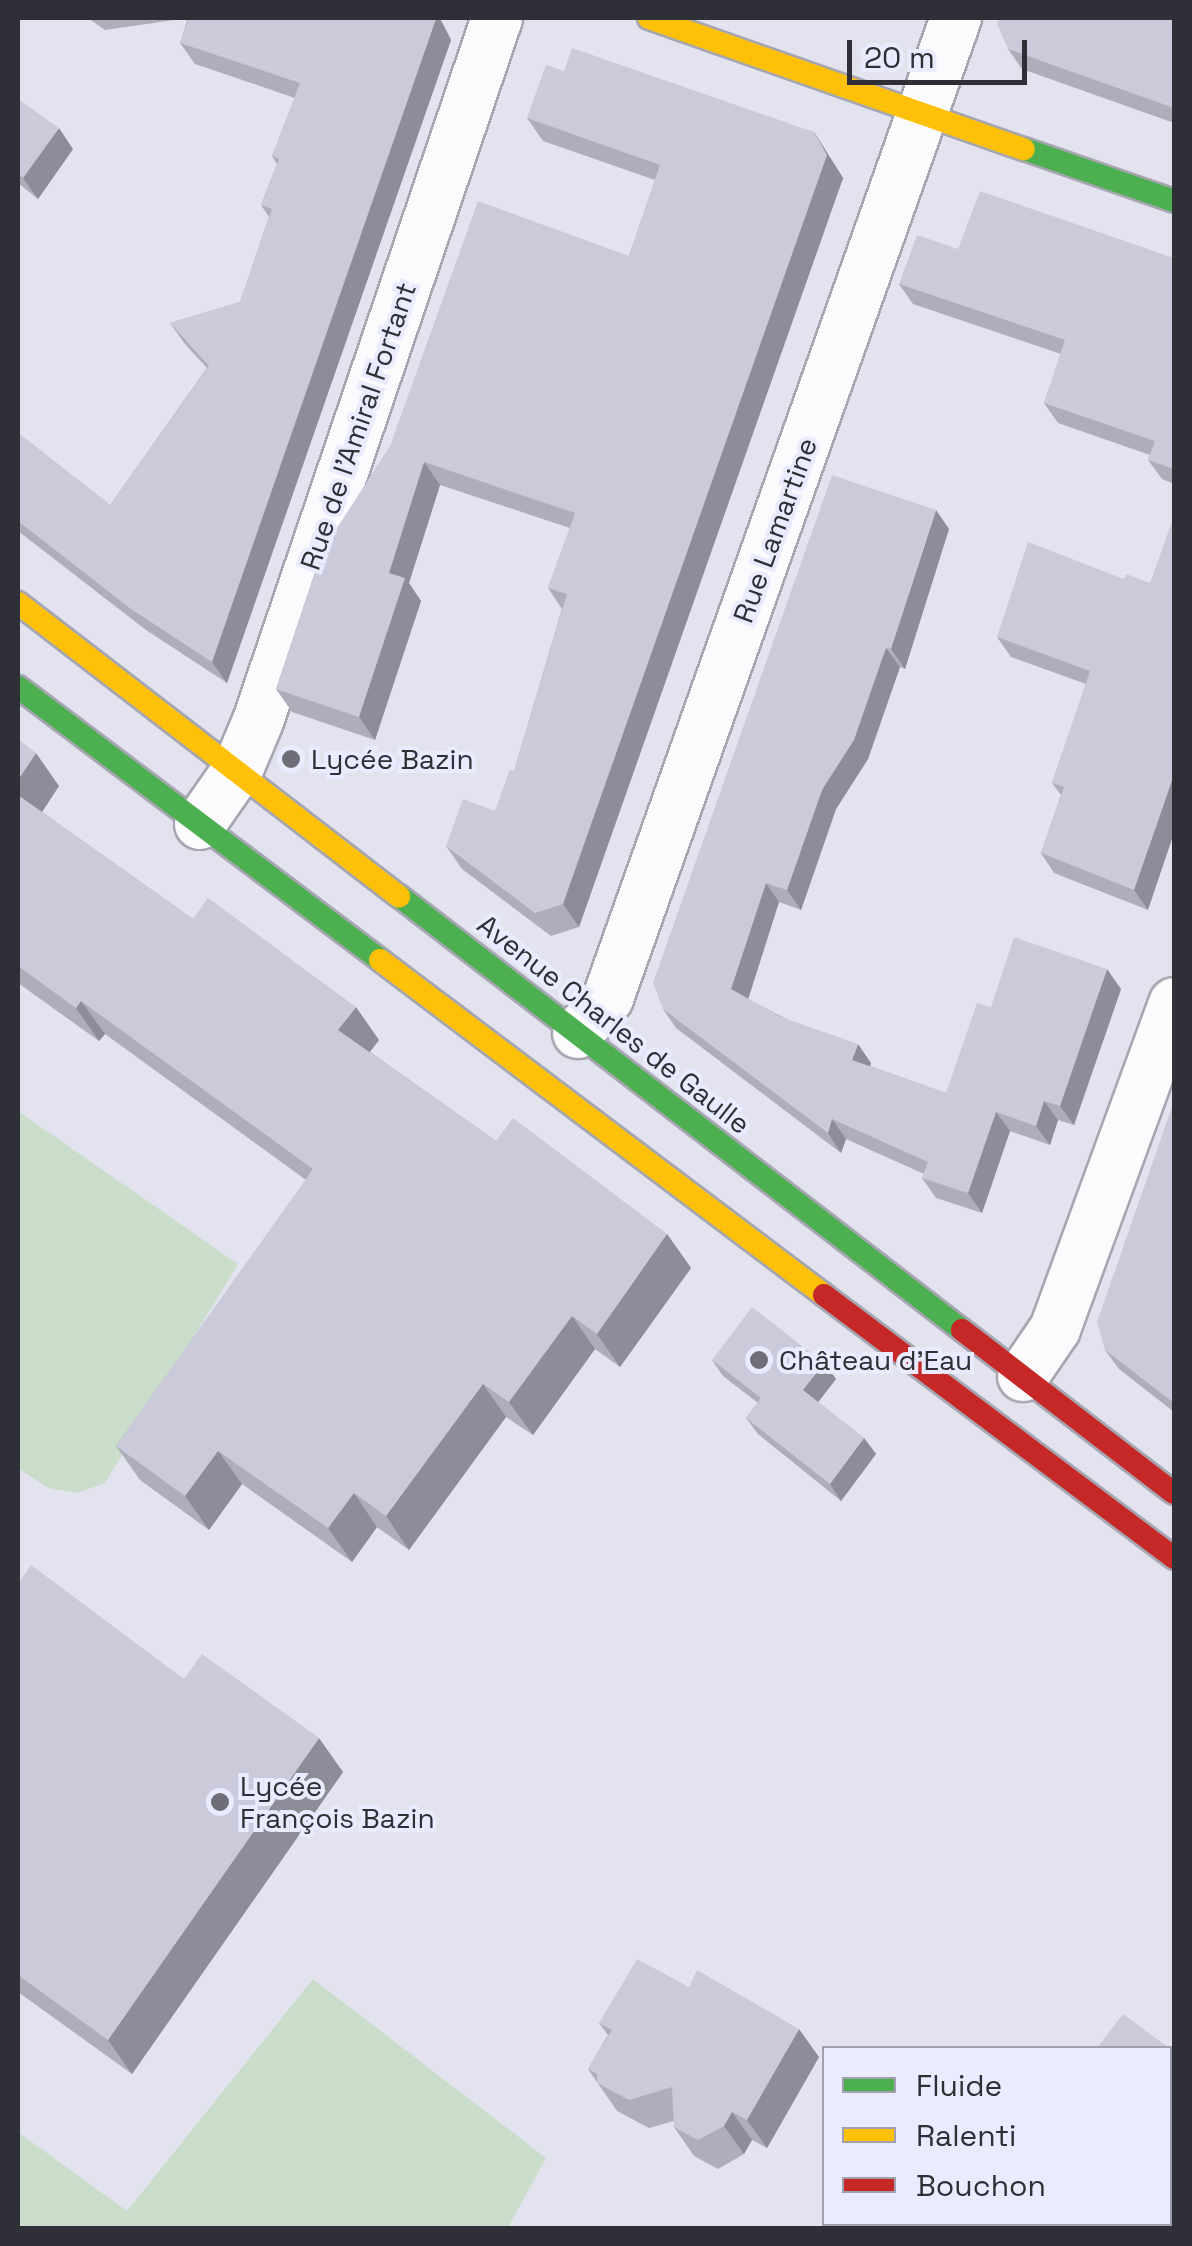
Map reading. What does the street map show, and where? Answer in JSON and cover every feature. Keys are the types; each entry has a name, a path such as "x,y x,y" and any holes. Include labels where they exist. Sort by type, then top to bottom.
{"main road":[{"path":"649,18 1174,201"},
{"name":"Avenue Charles de Gaulle","path":"18,603 1174,1493"},
{"path":"18,688 1174,1558"}],"street":[{"name":"Rue de l'Amiral Fortant","path":"200,824 236,771 258,721 496,18"},
{"name":"Rue Lamartine","path":"578,1033 608,998 956,18"},
{"path":"1022,1376 1055,1329 1174,1003"}],"green space":[{"path":"18,1111 238,1264 105,1483 77,1493 48,1488 18,1468"},
{"path":"313,1979 546,2158 508,2228 18,2228 18,2132 127,2211"}],"building":[{"path":"189,18 436,19 212,662 131,609 18,521 18,433 110,505 209,366 170,323 240,302 272,209 261,205 279,159 272,156 300,83 180,43"},
{"path":"999,18 1174,18 1174,108 1008,49 997,24"},
{"path":"572,48 814,132 827,155 563,904 535,913 446,846 463,799 495,811 510,769 514,771 567,594 548,588 575,513 424,462 389,573 405,578 359,717 276,689 322,551 390,446 478,201 629,256 660,165 527,118 546,65 564,71"},
{"path":"18,99 59,128 23,178 18,174"},
{"path":"980,191 1174,258 1174,469 1148,460 1155,441 1044,403 1065,340 899,284 917,235 958,249"},
{"path":"832,475 936,510 891,649 886,648 854,740 822,790 787,890 766,883 731,989 781,1017 858,1044 852,1060 946,1093 977,1003 991,1007 1014,937 1107,969 1060,1106 1044,1101 1036,1126 996,1112 968,1193 922,1178 928,1162 832,1119 828,1133 663,1009 653,983"},
{"path":"1174,516 1174,774 1134,890 1041,853 1064,787 1052,783 1090,671 997,637 1028,542 1124,579 1126,574 1150,583"},
{"path":"18,739 36,753 18,780"},
{"path":"18,795 193,919 208,898 356,1007 338,1030 496,1141 513,1118 667,1234 597,1334 572,1316 509,1402 483,1384 386,1516 354,1493 328,1528 218,1451 185,1496 116,1446 313,1169 81,1001 76,1008 18,966"},
{"path":"1174,1101 1174,1403 1105,1350 1097,1322"},
{"path":"752,1307 824,1363 803,1390 864,1438 830,1484 746,1418 761,1398 712,1360"},
{"path":"31,1565 184,1679 202,1654 319,1738 108,2040 18,1975 18,1584"},
{"path":"637,1959 689,1987 697,1970 799,2029 747,2120 732,2112 724,2126 698,2140 674,2127 672,2087 629,2100 597,2083 597,2074 588,2069 612,2030 599,2023"},
{"path":"1123,2014 1166,2046 1099,2046"},
{"path":"1174,2053 1174,2228 905,2228 1172,2226"}],"traffic: fast":[{"path":"1024,149 1174,201"},
{"path":"18,687 380,960"},
{"path":"399,896 962,1330"}],"traffic: slow":[{"path":"649,18 1024,149"},
{"path":"18,603 399,896"},
{"path":"380,960 824,1295"}],"traffic: jam":[{"path":"824,1295 1174,1558"},
{"path":"962,1330 1174,1493"}],"place":[{"name":"Lycée Bazin","path":"291,759"},
{"name":"Château d'Eau","path":"759,1360"},
{"name":"Lycée François Bazin","path":"220,1802"}]}
